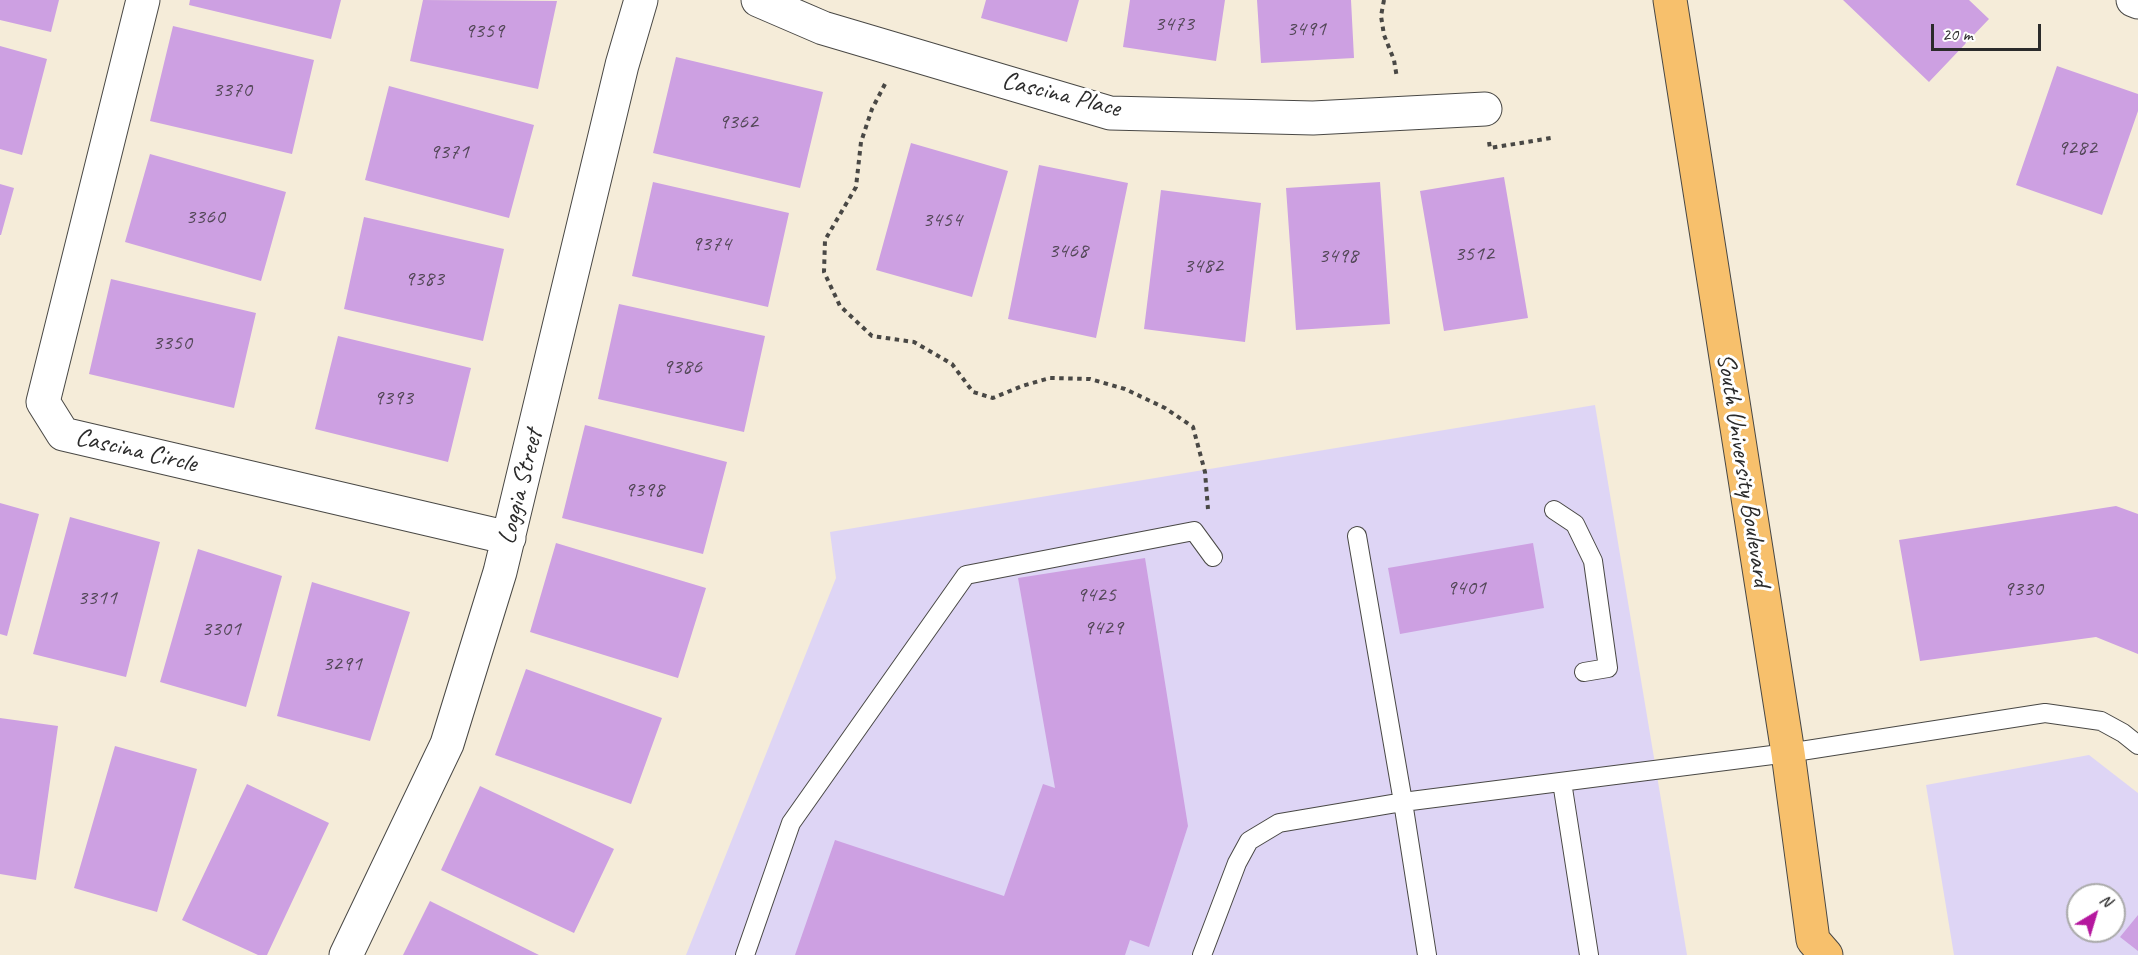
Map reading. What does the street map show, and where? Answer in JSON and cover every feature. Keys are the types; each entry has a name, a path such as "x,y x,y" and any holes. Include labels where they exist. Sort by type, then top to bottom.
{"main road":[{"name":"South University Boulevard","path":"1670,0 1788,753 1814,950"}],"street":[{"name":"Cascina Circle","path":"142,0 43,402 63,434 509,538"},
{"name":"Loggia Street","path":"346,955 447,744 500,572 622,65 640,0"},
{"name":"Cascina Place","path":"758,0 823,28 1110,112 1313,118 1485,109"},
{"path":"2133,0 2138,2"}],"lane":[{"path":"1554,510 1575,524 1593,561 1608,668 1584,672"},
{"path":"745,955 790,823 966,575 1194,531 1213,557"},
{"path":"1357,536 1427,955"},
{"path":"1202,955 1237,863 1249,841 1279,823 1403,802 1788,753 2045,713 2101,721 2123,733 2138,745"},
{"path":"1562,782 1589,955"}],"path":[{"path":"1384,0 1381,16 1384,35 1394,60 1400,114"},
{"path":"902,51 872,109 861,142 856,187 825,240 824,272 840,306 872,336 914,342 952,364 972,392 993,398 1050,378 1090,379 1125,389 1165,408 1193,427 1205,472 1209,507 1194,531"}],"shaded area":[{"path":"1595,405 1687,955 686,955 836,578 830,532"},
{"path":"2089,755 2138,793 2138,955 1954,955 1926,785"}],"building":[{"path":"0,0 59,0 51,32 0,20"},
{"path":"190,0 341,0 331,39 189,5"},
{"path":"423,0 557,1 538,89 410,61"},
{"path":"986,0 1079,0 1067,42 981,18"},
{"path":"1130,0 1225,0 1216,61 1123,47"},
{"path":"1257,0 1351,0 1354,58 1261,63"},
{"path":"1843,0 1969,0 1989,19 1929,82"},
{"path":"173,26 314,60 292,154 150,121"},
{"path":"0,46 47,59 22,155 0,149"},
{"path":"676,57 823,92 800,188 653,153"},
{"path":"2057,66 2138,94 2138,111 2102,215 2016,185"},
{"path":"389,86 534,125 509,218 365,180"},
{"path":"911,143 1008,171 972,297 876,270"},
{"path":"150,154 286,192 261,281 125,242"},
{"path":"1039,165 1128,183 1096,338 1008,319"},
{"path":"1504,177 1528,318 1444,331 1420,191"},
{"path":"653,182 789,213 768,307 632,276"},
{"path":"1380,182 1390,324 1296,330 1286,188"},
{"path":"0,184 14,188 1,235 0,235"},
{"path":"1161,190 1261,203 1245,342 1144,329"},
{"path":"364,217 504,249 483,341 344,309"},
{"path":"111,279 256,313 234,408 89,374"},
{"path":"619,304 765,336 744,432 598,399"},
{"path":"338,336 471,368 448,462 315,429"},
{"path":"585,425 727,462 703,554 562,518"},
{"path":"0,503 39,514 7,636 0,634"},
{"path":"2116,506 2138,514 2138,654 2096,637 1920,661 1899,540"},
{"path":"70,517 160,542 126,677 33,654"},
{"path":"556,543 706,588 678,678 530,632"},
{"path":"1533,543 1544,608 1400,634 1388,568"},
{"path":"198,549 282,576 246,707 160,682"},
{"path":"1145,558 1188,826 1149,947 1130,940 1125,955 795,955 835,840 1004,896 1043,784 1055,788 1018,578"},
{"path":"312,582 410,612 370,741 277,716"},
{"path":"526,669 662,718 631,804 495,755"},
{"path":"0,718 58,726 36,880 0,874"},
{"path":"115,746 197,769 157,912 74,888"},
{"path":"247,784 329,823 267,955 258,955 182,920"},
{"path":"480,786 614,849 574,933 441,870"},
{"path":"430,901 539,955 403,955"},
{"path":"2138,915 2138,951 2126,942 2126,930"}]}
